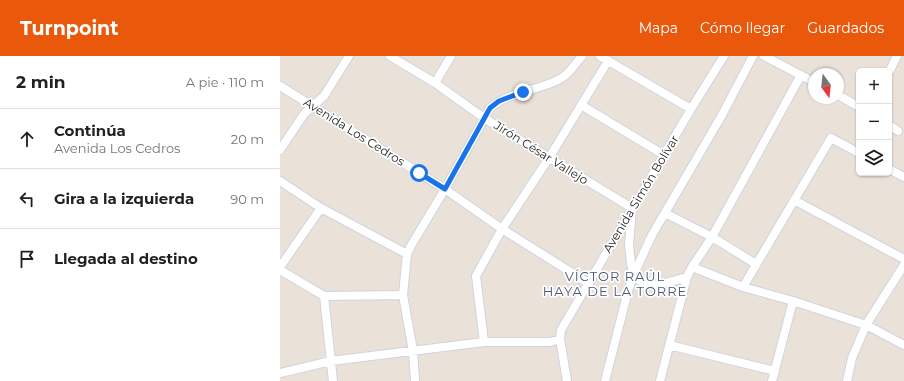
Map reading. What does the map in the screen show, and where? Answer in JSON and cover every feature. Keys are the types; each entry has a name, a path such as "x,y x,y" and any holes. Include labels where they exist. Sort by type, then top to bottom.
{"street":[{"path":"280,150 304,114 324,96 349,56"},
{"name":"Jirón César Vallejo","path":"390,56 435,83 484,118 632,208"},
{"path":"435,83 451,56"},
{"path":"415,381 413,351 403,295 408,254 412,244 445,189 490,108 499,101 559,80 582,56"},
{"path":"600,56 691,109"},
{"name":"Avenida Simón Bolívar","path":"567,381 560,339 561,330 632,208 724,56"},
{"path":"606,381 628,291 634,274 652,235 722,115 753,56"},
{"path":"764,56 808,78"},
{"path":"891,68 897,56"},
{"path":"484,342 476,276 502,229 549,158 608,61"},
{"path":"660,381 687,277 712,237 802,75"},
{"name":"Avenida Los Cedros","path":"280,86 445,189 502,229 588,283"},
{"path":"844,98 856,105"},
{"path":"581,105 664,155"},
{"path":"892,127 898,131"},
{"path":"743,286 830,138 856,151"},
{"path":"892,171 904,177"},
{"path":"280,181 320,208 408,254"},
{"path":"794,200 904,259"},
{"path":"320,208 280,268 324,296 403,295"},
{"path":"632,208 629,245 631,264 634,274 640,282 646,285 659,285 687,277"},
{"path":"665,214 712,237 756,264"},
{"path":"847,381 852,358 866,325 904,265"},
{"path":"692,267 743,286 866,325 904,345"},
{"path":"324,296 333,381"},
{"path":"772,381 793,301"},
{"path":"280,373 331,361 484,342 550,342 560,339"},
{"path":"669,344 775,371"}],"district":[{"name":"VÍCTOR RAÚL HAYA DE LA TORRE","path":"615,284"}],"route":[{"path":"419,173 445,189 490,108 499,101 523,92"}]}
